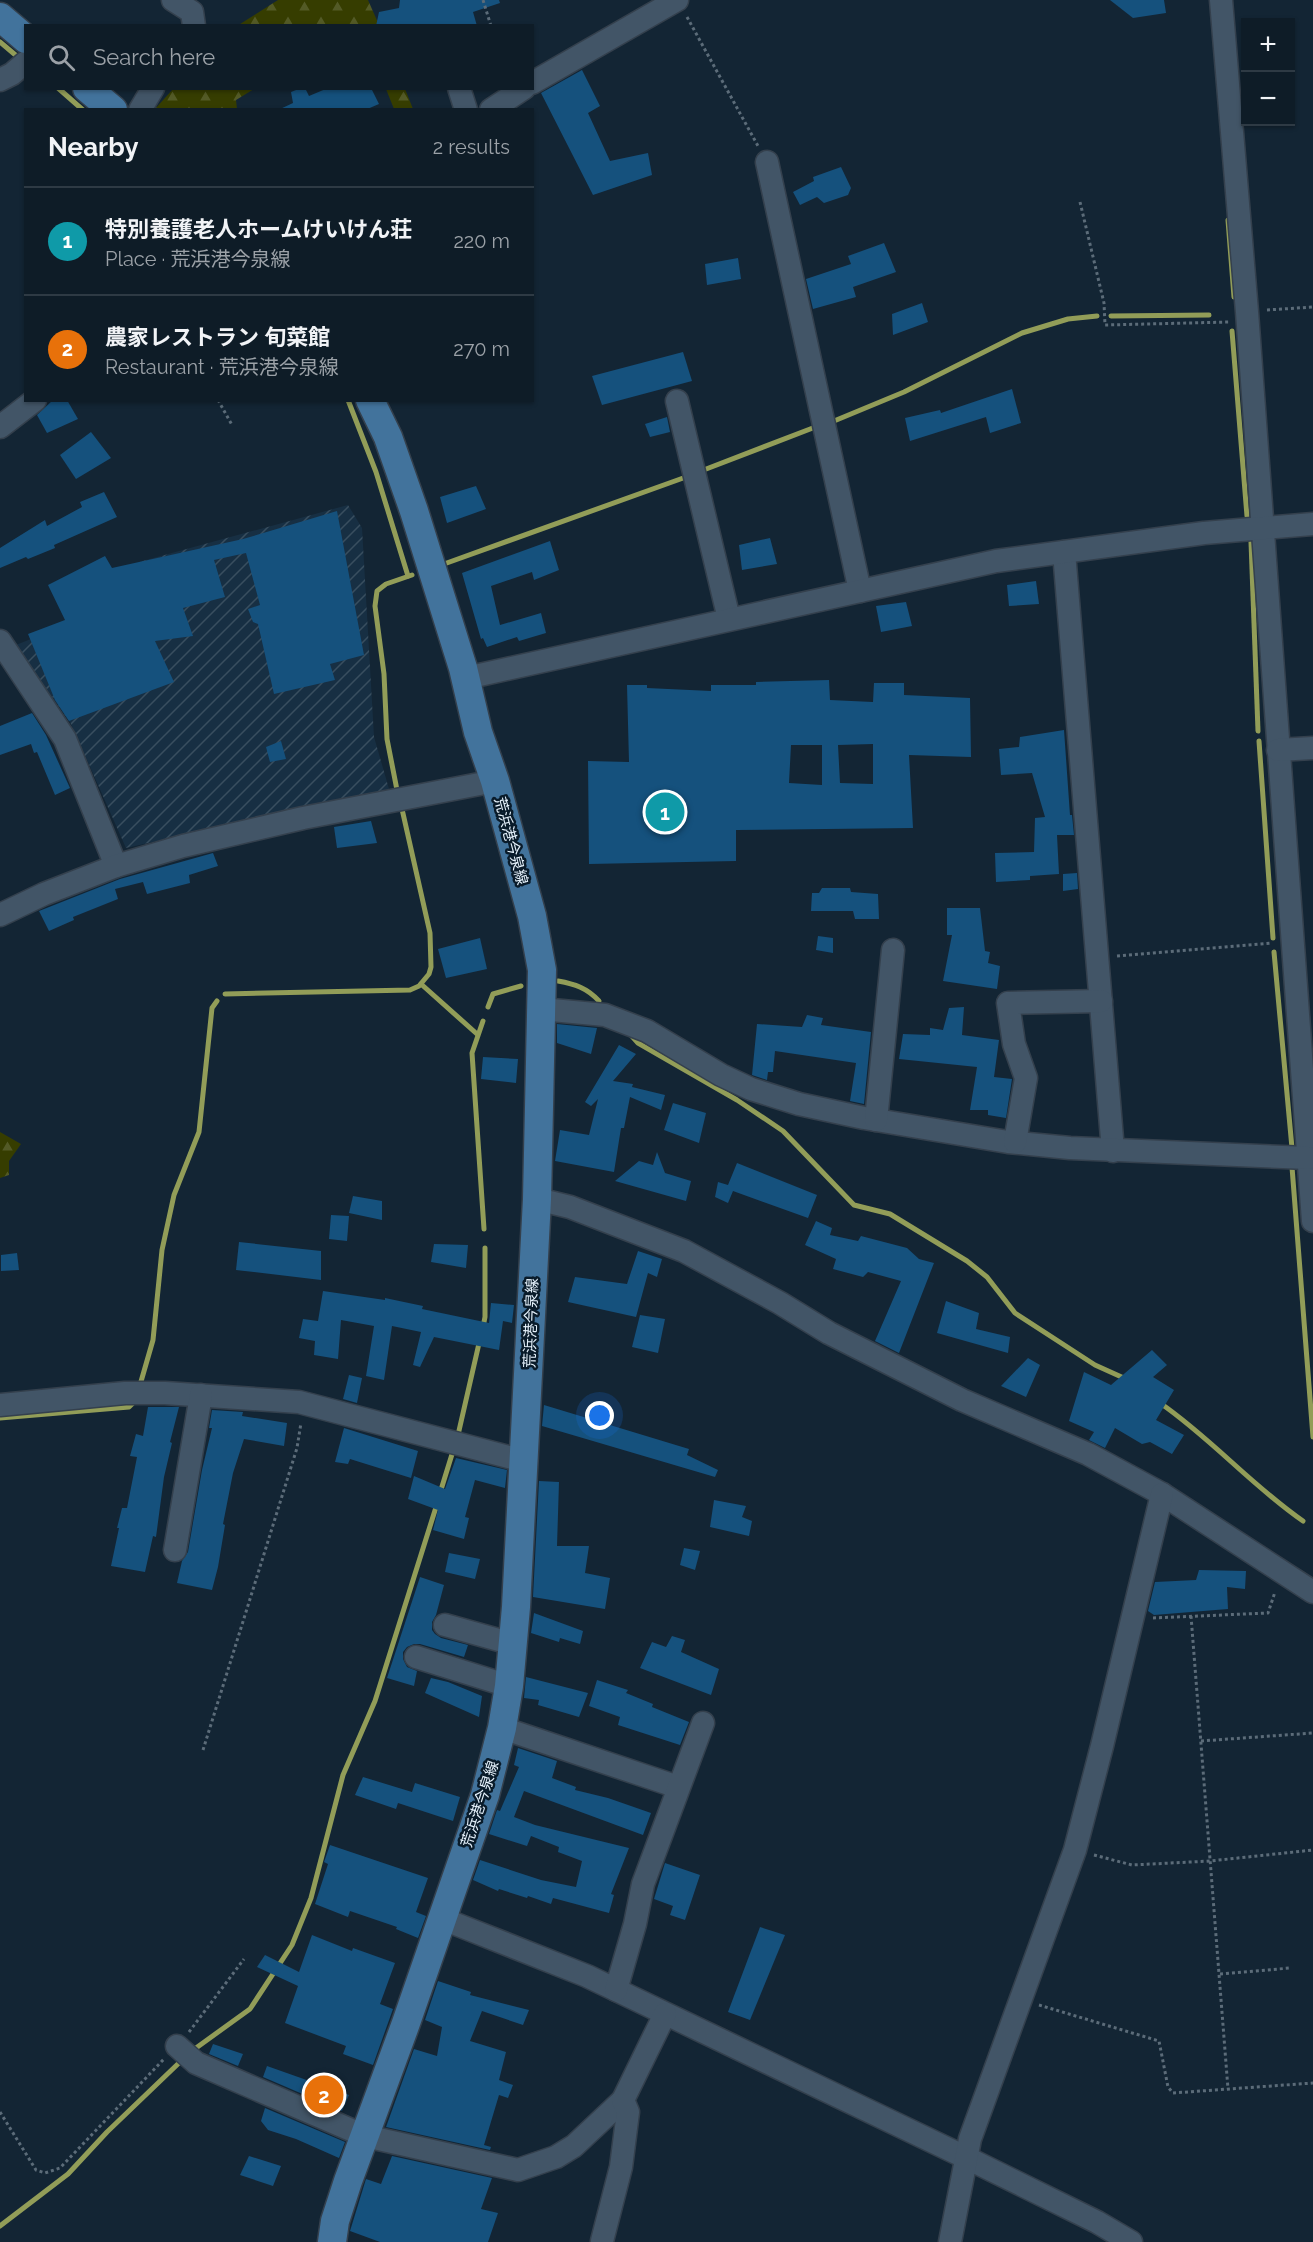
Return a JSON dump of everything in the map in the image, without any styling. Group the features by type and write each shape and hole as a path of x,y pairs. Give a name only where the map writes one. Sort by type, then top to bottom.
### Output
{"main road":[{"path":"0,17 24,37"},
{"path":"89,90 111,108"},
{"name":"荒浜港今泉線","path":"332,2242 335,2221 485,1795 502,1728 509,1686 524,1461 537,1199 542,970 535,932 495,781 478,732 466,678 414,511 388,436 371,402"}],"street":[{"path":"173,0 192,12 194,24"},
{"path":"1221,0 1263,528 1313,1221"},
{"path":"534,82 680,5"},
{"path":"0,80 24,64"},
{"path":"141,108 152,90"},
{"path":"460,90 465,108"},
{"path":"494,108 521,90"},
{"path":"767,162 860,591"},
{"path":"677,400 729,619"},
{"path":"0,427 32,402"},
{"path":"466,678 996,561 1204,533 1313,524"},
{"path":"1064,552 1113,1151"},
{"path":"0,641 65,739 116,866"},
{"path":"1278,750 1313,748"},
{"path":"0,915 44,894 116,866 183,846 259,827 495,781"},
{"path":"876,1120 893,950"},
{"path":"1015,1142 1026,1078 1014,1044 1008,1003 1101,1001"},
{"path":"541,1009 605,1015 647,1031 721,1075 752,1089 799,1104 876,1120 1015,1142 1113,1151 1309,1146"},
{"path":"537,1199 570,1207 684,1251 780,1303 829,1333 962,1400 1088,1454 1162,1494 1313,1592"},
{"path":"0,1405 125,1393 201,1395 305,1404 524,1461"},
{"path":"175,1550 201,1395"},
{"path":"950,2242 970,2139 1075,1850 1162,1494"},
{"path":"445,1625 513,1644"},
{"path":"416,1657 509,1686"},
{"path":"616,1990 635,1924 643,1884 703,1722"},
{"path":"502,1728 678,1787"},
{"path":"442,1919 577,1972 616,1990 967,2158 1097,2222 1131,2242"},
{"path":"177,2046 196,2063 365,2136 518,2170 556,2157 574,2146 623,2100 665,2014"},
{"path":"602,2241 621,2167 628,2112 623,2100"}],"path":[{"path":"483,0 490,24"},
{"path":"680,5 767,162"},
{"path":"1080,202 1104,303 1105,325 1247,317 1313,307"},
{"path":"219,402 232,425"},
{"path":"1097,957 1292,942"},
{"path":"203,1750 297,1448 305,1404"},
{"path":"1133,1618 1268,1613 1281,1573"},
{"path":"1191,1616 1228,2089"},
{"path":"1201,1740 1313,1733"},
{"path":"1075,1850 1132,1866 1210,1861 1313,1850"},
{"path":"0,2112 36,2170 45,2173 60,2168 192,2030 244,1959"},
{"path":"1219,1974 1290,1968"},
{"path":"1020,1999 1159,2041 1168,2087 1173,2093 1313,2083"}],"shaded area":[{"path":"348,505 362,528 374,737 389,789 126,848 71,724 16,645 145,593 139,562"}],"green space":[{"path":"278,0 368,0 379,24 240,24"},
{"path":"172,90 252,90 236,100 237,108 156,108"},
{"path":"386,90 405,90 413,108 394,108"},
{"path":"0,1132 21,1144 9,1161 9,1175 0,1178"}],"building":[{"path":"400,0 499,0 500,3 473,12 476,24 376,24 379,12 399,8"},
{"path":"1110,0 1164,0 1166,13 1133,18"},
{"path":"582,70 600,106 588,113 610,161 648,153 652,175 593,195 541,93"},
{"path":"306,90 309,96 323,90 372,90 379,104 370,108 282,108 293,103 291,92"},
{"path":"841,167 851,188 848,195 824,203 817,197 800,205 793,192 814,181 813,177"},
{"path":"884,243 896,272 853,287 856,297 813,309 806,279 851,264 848,256"},
{"path":"738,258 741,279 707,285 705,264"},
{"path":"922,303 928,322 893,335 892,314"},
{"path":"683,352 692,381 602,405 592,376"},
{"path":"1012,389 1021,423 990,433 986,417 910,441 905,418 940,410 941,413"},
{"path":"51,402 68,402 78,419 47,433 37,415"},
{"path":"667,417 670,432 650,437 645,424"},
{"path":"91,432 111,458 76,479 60,455"},
{"path":"476,486 486,509 447,523 440,497"},
{"path":"104,492 117,517 54,545 55,548 0,568 0,548 45,520 47,526 82,507 80,502"},
{"path":"337,511 364,655 330,664 335,680 274,694 258,624 253,622 248,609 260,605 246,553 214,560 225,597 183,608 193,636 155,641 174,682 69,721 55,700 28,634 65,620 48,585 105,556 112,568 243,539"},
{"path":"770,538 777,564 742,570 739,545"},
{"path":"550,541 559,570 534,580 532,572 491,586 500,625 541,613 546,633 519,641 517,637 487,647 483,638 481,639 462,573"},
{"path":"1036,581 1039,604 1009,606 1007,585"},
{"path":"906,602 912,626 881,632 876,606"},
{"path":"829,680 830,700 873,702 874,683 904,683 904,695 970,698 971,757 909,755 913,828 736,830 736,861 589,864 588,761 629,762 627,685 711,691 711,685 756,685 756,682","holes":["873,744 873,784 840,783 838,745","791,745 822,745 822,785 789,783"]},
{"path":"32,713 46,735 70,788 55,795 37,752 34,753 31,744 0,755 0,726"},
{"path":"1064,730 1070,815 1072,815 1074,835 1057,835 1059,874 1030,876 1030,880 996,882 995,853 1034,852 1035,818 1045,817 1032,773 1001,775 999,749 1019,747 1020,737"},
{"path":"281,741 286,759 270,762 266,747"},
{"path":"371,821 377,843 337,848 334,827"},
{"path":"213,853 218,866 189,875 190,883 147,894 143,882 115,889 118,899 73,917 74,920 49,931 39,911 120,879"},
{"path":"1077,873 1078,889 1063,891 1063,874"},
{"path":"822,888 850,888 851,892 878,894 879,919 855,919 853,911 811,911 812,893 819,893"},
{"path":"947,908 980,908 985,951 990,952 988,963 1000,966 997,989 943,981 952,935 947,935"},
{"path":"818,936 833,938 833,953 816,950"},
{"path":"480,938 487,969 446,978 438,949"},
{"path":"964,1007 962,1035 999,1040 994,1077 1012,1079 1006,1118 988,1115 988,1110 970,1110 977,1067 899,1059 903,1034 930,1035 930,1028 943,1030 949,1008"},
{"path":"807,1015 823,1018 821,1025 871,1032 864,1104 850,1101 856,1063 775,1051 773,1072 768,1072 767,1080 752,1075 757,1024 802,1027"},
{"path":"557,1024 597,1028 591,1054 557,1043"},
{"path":"619,1045 636,1054 613,1081 633,1084 632,1087 665,1095 661,1110 630,1097 624,1128 621,1128 614,1172 555,1161 560,1130 589,1135 598,1099 591,1106 585,1102"},
{"path":"483,1057 518,1059 516,1083 481,1079"},
{"path":"673,1103 706,1113 699,1143 664,1130"},
{"path":"657,1152 665,1173 691,1181 686,1201 615,1181 639,1161 653,1165"},
{"path":"737,1163 817,1195 808,1218 733,1191 728,1203 715,1197 718,1182 728,1185"},
{"path":"353,1196 382,1201 382,1220 349,1213"},
{"path":"331,1215 349,1216 347,1241 329,1239"},
{"path":"816,1221 832,1228 830,1235 858,1241 861,1236 907,1248 919,1259 934,1263 899,1353 875,1341 901,1281 868,1272 863,1277 833,1269 836,1259 805,1245"},
{"path":"239,1242 321,1251 321,1280 236,1270"},
{"path":"434,1244 468,1245 466,1268 431,1262"},
{"path":"638,1251 662,1259 657,1277 648,1273 636,1317 568,1302 575,1277 627,1284"},
{"path":"17,1253 19,1270 1,1271 1,1255"},
{"path":"323,1291 385,1300 385,1298 423,1306 422,1309 489,1323 491,1303 514,1305 512,1323 503,1321 499,1350 434,1337 420,1367 413,1365 421,1332 392,1326 384,1380 366,1376 374,1326 341,1320 338,1359 314,1355 315,1341 299,1338 303,1319 318,1321"},
{"path":"946,1301 979,1313 976,1329 1010,1337 1008,1353 937,1333"},
{"path":"640,1315 665,1319 658,1353 632,1347"},
{"path":"1152,1350 1167,1365 1153,1377 1174,1390 1156,1420 1184,1435 1172,1454 1150,1442 1142,1444 1115,1428 1105,1448 1089,1440 1094,1432 1069,1421 1084,1372 1111,1385"},
{"path":"1028,1358 1040,1365 1026,1397 1001,1386"},
{"path":"349,1375 362,1378 357,1403 343,1399"},
{"path":"544,1405 689,1449 687,1455 718,1470 715,1477 542,1426"},
{"path":"148,1407 179,1407 170,1442 172,1443 164,1477 156,1537 153,1536 145,1572 111,1566 119,1528 117,1528 122,1508 127,1508 137,1457 130,1456 136,1434 143,1436"},
{"path":"212,1410 243,1412 242,1416 287,1423 284,1446 244,1439 233,1473 223,1524 225,1525 218,1567 212,1590 177,1583 182,1561 188,1552 202,1470 212,1428 209,1428"},
{"path":"344,1428 418,1451 411,1478 350,1459 348,1464 335,1462"},
{"path":"456,1458 507,1470 505,1488 475,1480 465,1517 469,1518 464,1539 433,1530 438,1510 408,1499 414,1476 445,1489"},
{"path":"539,1481 559,1482 557,1546 589,1546 585,1573 610,1578 605,1609 533,1597"},
{"path":"714,1500 746,1506 742,1517 752,1521 749,1536 710,1527"},
{"path":"684,1548 700,1551 695,1570 680,1565"},
{"path":"449,1553 480,1559 475,1579 445,1572"},
{"path":"1199,1570 1246,1571 1245,1589 1227,1587 1228,1609 1154,1615 1148,1611 1155,1582 1196,1580"},
{"path":"420,1577 444,1585 432,1622 432,1630 441,1638 468,1645 464,1657 420,1644 407,1647 403,1652 403,1659 407,1667 417,1671 414,1686 387,1678"},
{"path":"534,1613 583,1631 580,1644 560,1638 559,1642 531,1633"},
{"path":"672,1636 685,1640 681,1652 719,1669 711,1695 640,1668 652,1642 666,1647"},
{"path":"526,1677 588,1693 579,1717 538,1705 539,1700 524,1698"},
{"path":"431,1678 448,1682 482,1696 479,1717 425,1693"},
{"path":"597,1680 628,1690 626,1693 653,1704 652,1707 689,1722 680,1745 618,1725 620,1717 589,1706"},
{"path":"518,1748 557,1761 552,1778 576,1787 575,1790 608,1798 651,1813 643,1835 524,1791 514,1817 535,1825 629,1848 611,1894 614,1895 609,1913 553,1898 551,1904 528,1896 527,1898 499,1889 498,1891 473,1880 480,1860 541,1880 576,1887 582,1861 558,1852 559,1847 531,1836 527,1846 489,1834 497,1810 500,1811 519,1767 514,1765"},
{"path":"363,1777 412,1792 415,1783 460,1797 453,1821 398,1803 396,1809 355,1795"},
{"path":"330,1845 428,1878 416,1912 426,1916 418,1938 396,1929 397,1927 350,1911 348,1917 315,1904 328,1864 324,1862"},
{"path":"665,1863 700,1875 685,1920 670,1915 673,1906 654,1899"},
{"path":"760,1927 785,1935 750,2020 728,2012"},
{"path":"312,1935 352,1951 353,1948 395,1963 380,2004 393,2009 373,2065 343,2054 346,2046 285,2023 298,1986 257,1967 265,1955 299,1972"},
{"path":"438,1981 471,1992 470,1995 529,2010 523,2025 482,2011 470,2041 506,2052 499,2080 513,2085 508,2098 499,2095 484,2145 491,2147 490,2150 386,2127 414,2049 437,2056 442,2027 425,2020"},
{"path":"213,2044 243,2054 238,2066 209,2054"},
{"path":"267,2066 349,2095 342,2111 263,2077"},
{"path":"265,2108 345,2142 339,2158 296,2139 268,2130 261,2121"},
{"path":"249,2156 281,2166 273,2186 240,2175"},
{"path":"392,2156 492,2178 481,2209 498,2213 488,2242 380,2242 350,2231 366,2179 381,2184"}],"waterway":[{"path":"0,42 19,58"},
{"path":"60,90 81,108"},
{"path":"1228,220 1234,297"},
{"path":"1111,316 1209,315"},
{"path":"834,421 904,392 1022,333 1068,319 1097,316"},
{"path":"1232,331 1247,516"},
{"path":"349,402 376,472 408,576"},
{"path":"701,471 818,426"},
{"path":"444,564 686,477"},
{"path":"1251,542 1258,731"},
{"path":"397,790 387,739 384,674 375,606 377,591 386,584 412,575"},
{"path":"1259,741 1273,938"},
{"path":"225,994 410,990 419,986 429,974 431,967 430,933 402,809"},
{"path":"1274,952 1292,1148"},
{"path":"558,981 580,987 599,1001"},
{"path":"421,984 477,1034"},
{"path":"488,1007 493,994 521,986"},
{"path":"140,1385 153,1340 162,1250 174,1195 199,1132 212,1008 217,1001"},
{"path":"483,1021 472,1053 484,1229"},
{"path":"630,1034 638,1043 737,1100 783,1131 854,1205 890,1214 967,1261 987,1277 1015,1313 1095,1365 1126,1379"},
{"path":"1292,1167 1313,1437"},
{"path":"483,1327 485,1248"},
{"path":"458,1435 480,1339"},
{"path":"0,1418 129,1407 135,1401"},
{"path":"1160,1403 1197,1431 1266,1493 1303,1521"},
{"path":"440,1493 453,1451"},
{"path":"196,2048 250,2009 292,1945 311,1898 343,1775 375,1701 437,1504"},
{"path":"0,2226 68,2174 107,2132 181,2061"}],"place":[{"name":"特別養護老人ホームけいけん荘","path":"665,812"},
{"name":"農家レストラン 旬菜館","path":"324,2095"}]}
